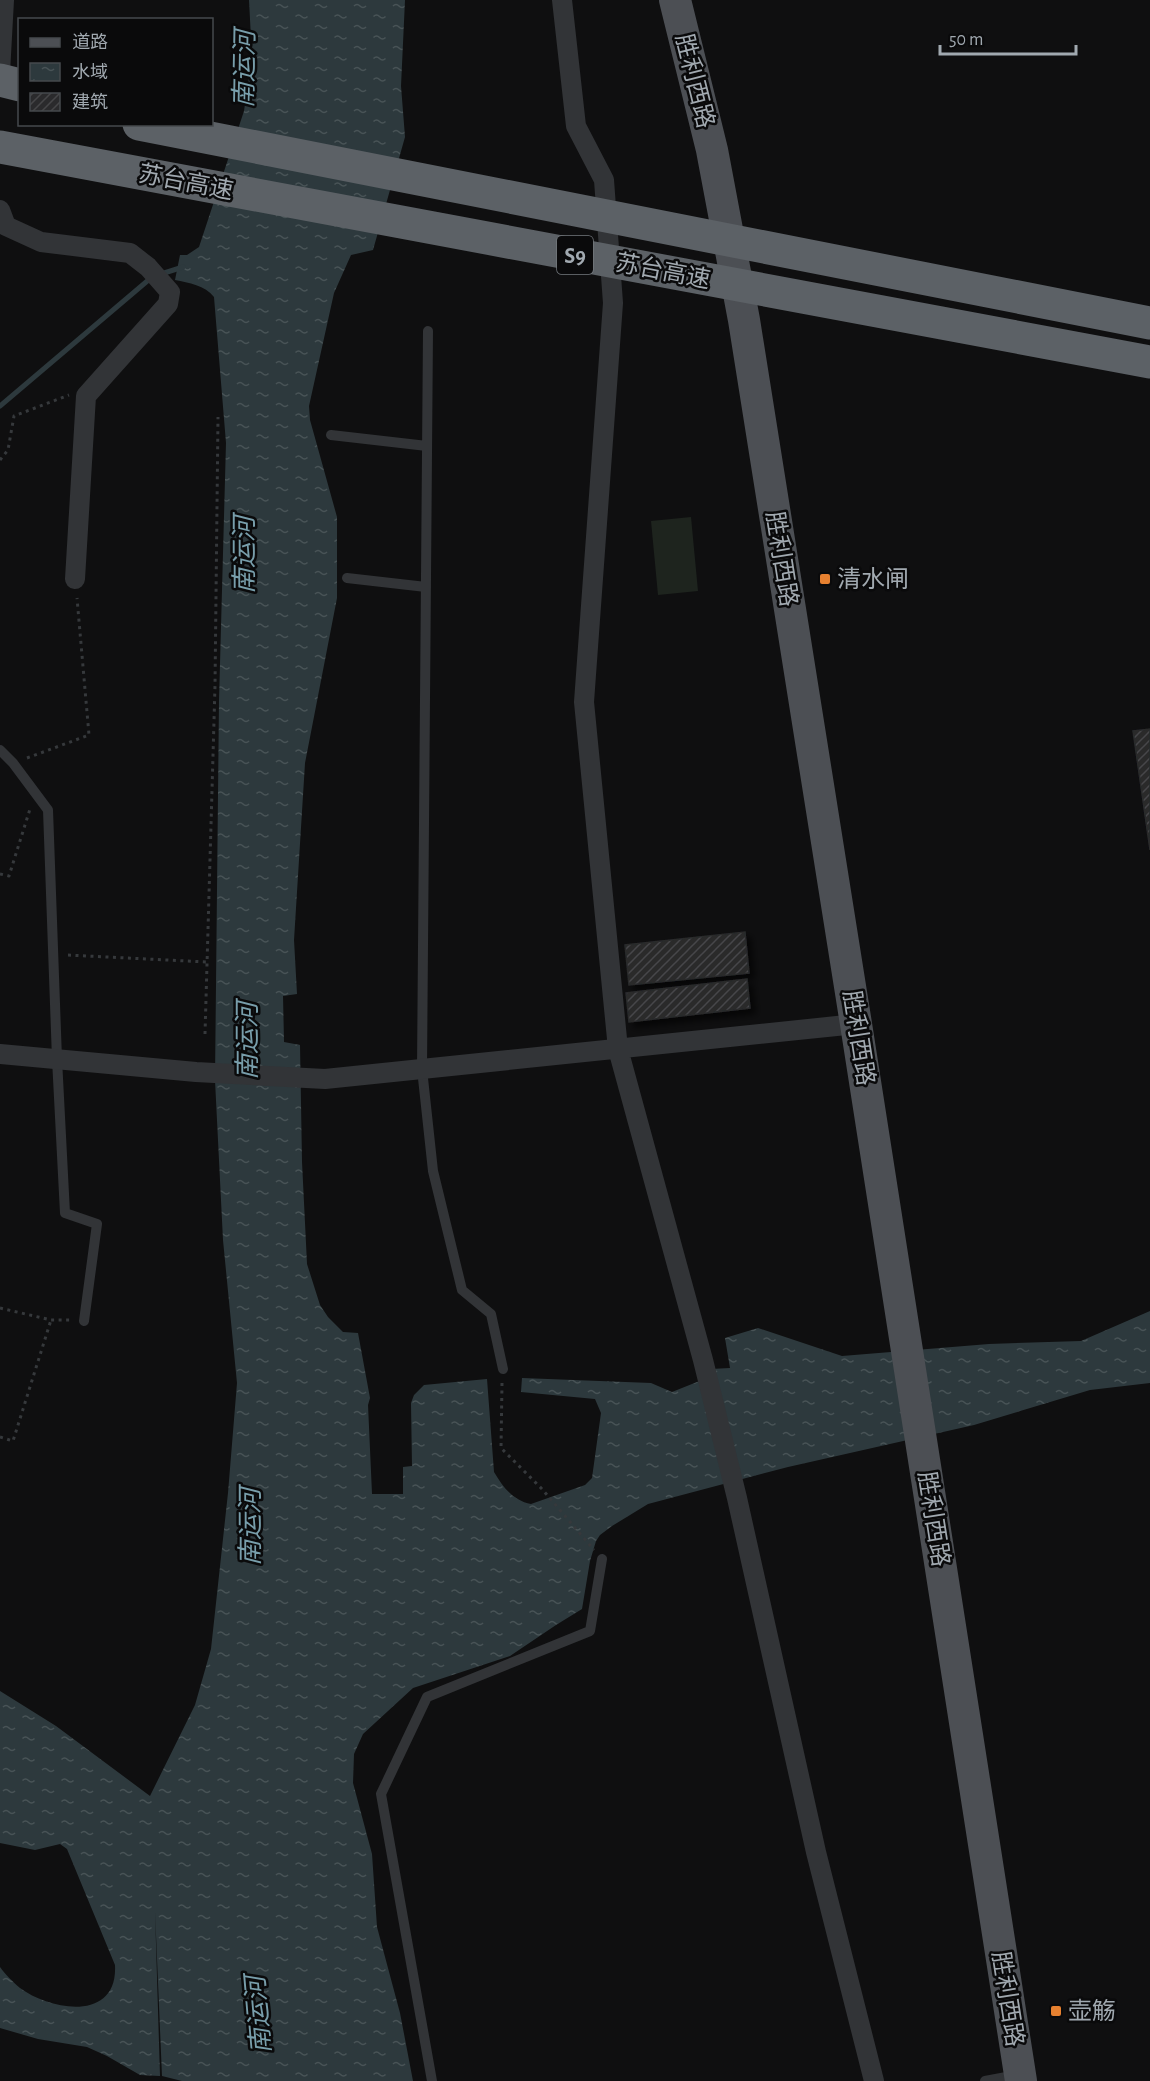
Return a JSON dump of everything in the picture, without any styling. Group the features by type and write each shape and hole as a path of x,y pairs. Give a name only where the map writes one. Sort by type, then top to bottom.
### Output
{"highway":[{"path":"0,80 18,84"},
{"path":"0,97 18,101"},
{"name":"苏台高速","path":"149,126 1150,322"},
{"path":"175,126 247,146"},
{"name":"苏台高速","path":"0,147 1150,362"}],"main road":[{"name":"胜利西路","path":"654,0 692,157 724,326 846,1026"},
{"name":"胜利西路","path":"675,0 712,150 744,320 846,1026 913,1449 1005,2079"}],"street":[{"path":"0,73 4,0"},
{"path":"562,0 576,126 604,180 613,303 584,702 618,1049 703,1360 737,1498 816,1852 874,2081"},
{"path":"0,210 6,226 41,242 130,253 148,267 170,292 168,304 86,396 75,579"},
{"path":"0,1054 196,1072 325,1079 846,1026"}],"lane":[{"path":"428,331 422,1069 433,1171 462,1290 491,1314 503,1369"},
{"path":"331,435 427,446"},
{"path":"347,578 426,587"},
{"path":"0,750 13,763 48,810 65,1214 97,1224 84,1321"},
{"path":"432,2081 381,1794 428,1697 590,1631 602,1559"}],"path":[{"path":"0,460 8,450 14,416 79,391 94,388"},
{"path":"205,1034 218,417"},
{"path":"13,763 89,735 75,579"},
{"path":"0,874 9,876 35,793"},
{"path":"53,954 207,962"},
{"path":"0,1308 51,1320 84,1321"},
{"path":"0,1437 14,1441 51,1320"},
{"path":"503,1369 501,1448 542,1488 602,1559"}],"shaded area":[{"path":"691,517 698,591 658,595 651,521"}],"water":[{"name":"南运河","path":"249,0 405,0 401,86 405,137 373,250 351,255 334,293 309,406 310,420 337,517 337,598 305,763 294,940 297,994 283,996 284,1042 300,1045 307,1264 320,1305 328,1317 343,1332 358,1333 370,1398 368,1405 372,1494 403,1494 403,1467 412,1466 411,1403 414,1395 424,1385 487,1379 494,1472 514,1497 531,1504 585,1485 592,1478 601,1413 595,1399 521,1392 522,1378 651,1383 672,1392 712,1376 711,1369 730,1368 725,1338 758,1328 842,1356 989,1344 1081,1341 1150,1311 1150,1383 1090,1390 974,1425 788,1467 648,1504 612,1526 596,1541 590,1561 582,1609 510,1656 413,1688 363,1734 354,1754 353,1783 372,1854 377,1927 400,2013 413,2081 182,2081 162,2076 155,1911 160,2076 140,2075 87,2047 38,2039 0,2028 0,1967 20,1988 33,1996 64,2006 80,2006 94,2003 106,1996 113,1983 115,1965 67,1849 60,1844 35,1850 0,1843 0,1691 56,1726 150,1796 195,1705 211,1649 237,1383 223,1240 215,1080 219,701 226,443 214,297 201,287 175,280 180,255 187,255 199,247 244,111 252,57"}],"building":[{"path":"1150,729 1150,850 1133,731"},
{"path":"745,932 749,973 629,985 625,945"},
{"path":"747,979 750,1008 629,1022 626,993"}],"waterway":[{"path":"161,274 183,267"},
{"path":"0,406 152,277"}],"place":[{"name":"清水闸","path":"825,579"},
{"name":"壶觞","path":"1056,2011"}]}
